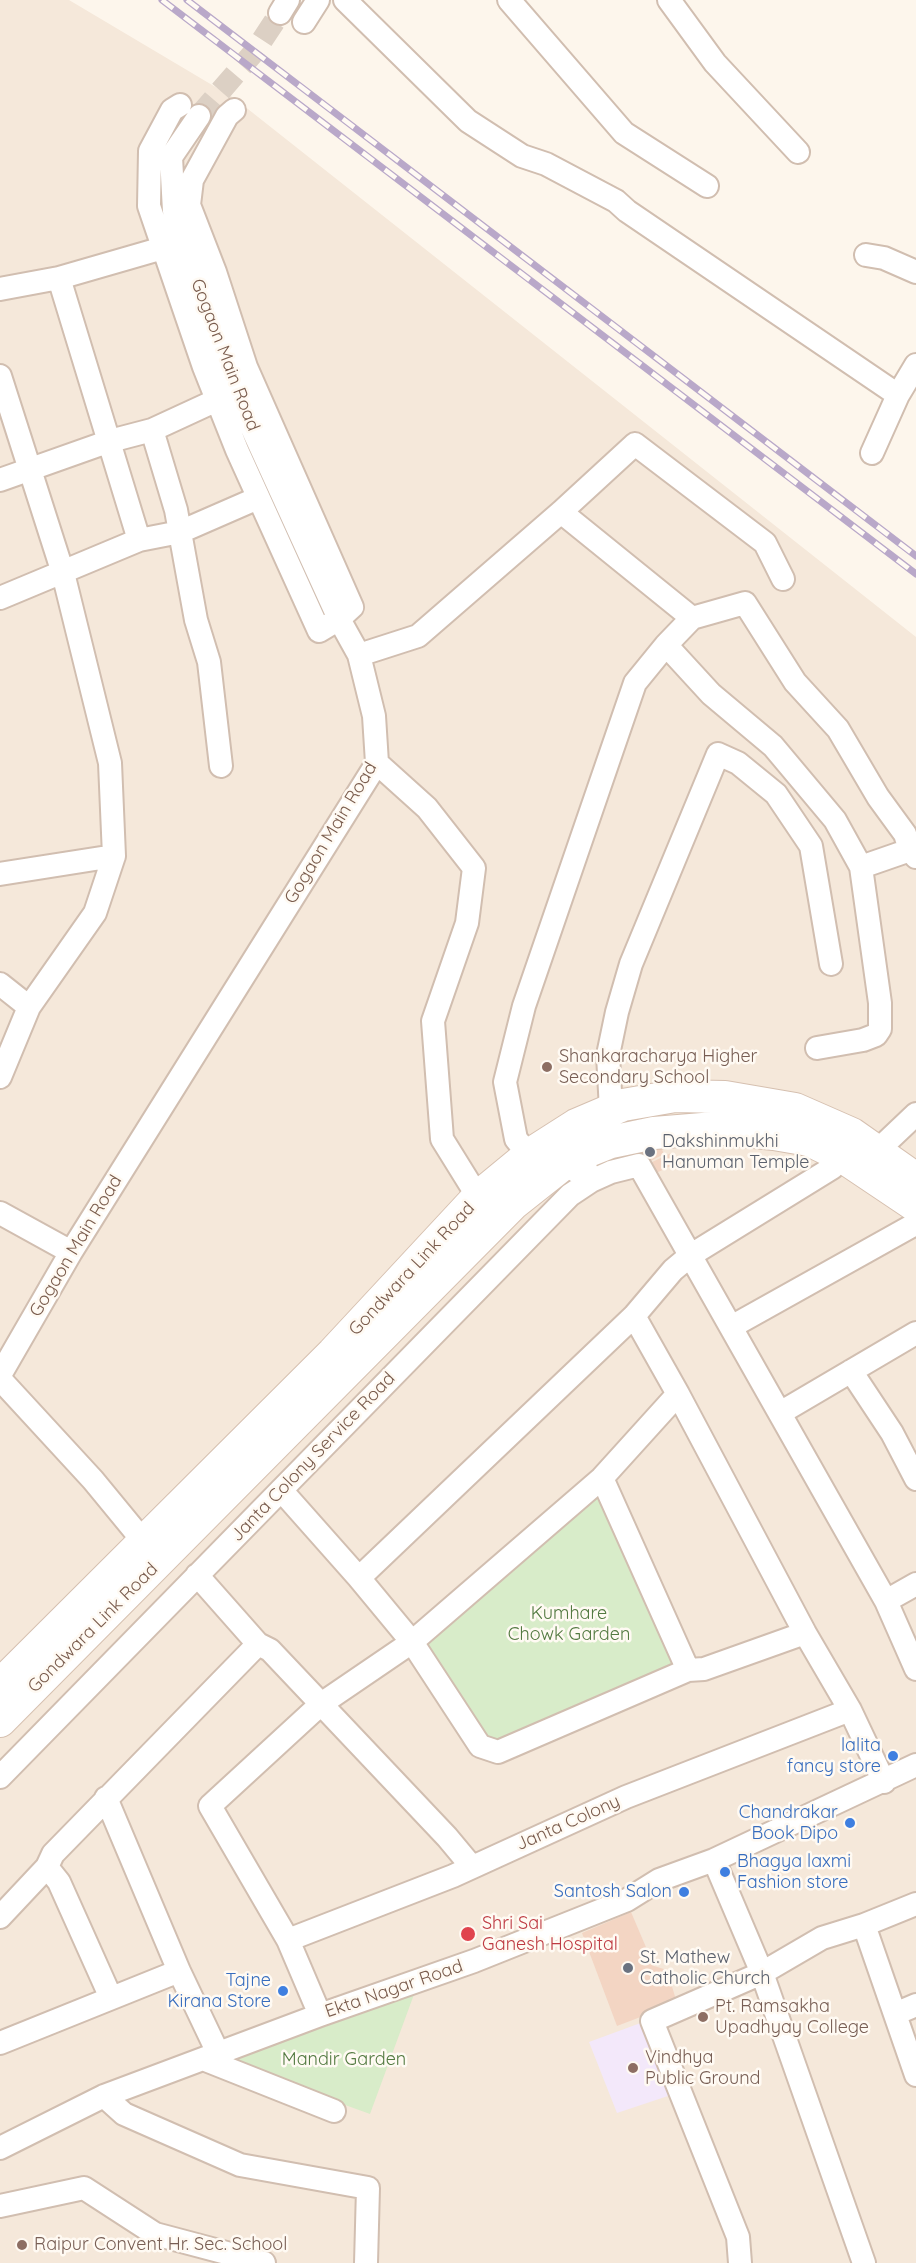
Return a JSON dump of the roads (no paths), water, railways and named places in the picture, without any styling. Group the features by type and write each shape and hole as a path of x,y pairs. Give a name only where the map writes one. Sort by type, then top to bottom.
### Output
{"street":[{"path":"304,22 318,0"},
{"path":"345,0 468,121 522,156 546,164 616,201 627,211 898,395"},
{"path":"509,0 624,133 707,186"},
{"path":"669,0 715,63 798,152"},
{"name":"Gogaon Main Road","path":"0,1377 71,1252 377,763 374,716 359,655 339,619 235,391 190,264 174,211 171,157 190,111 172,110 150,151 149,206 163,248"},
{"path":"0,289 59,278 163,248 217,400 258,498 319,631 339,619 352,607 246,367 215,272 189,205 192,180 227,116 234,110"},
{"path":"866,255 884,258 916,272"},
{"path":"59,278 139,540"},
{"path":"872,453 898,395 916,365"},
{"path":"0,376 63,573 110,763 114,856 95,913 29,1008 0,1077"},
{"path":"0,480 110,441 152,430 217,400"},
{"path":"152,430 173,500 196,620 209,662 221,766"},
{"path":"359,655 418,636 561,512 634,444 765,543 783,579"},
{"path":"0,598 139,540 180,531 258,498"},
{"path":"561,512 692,618"},
{"path":"528,1155 516,1139 505,1082 524,1006 635,683 692,618 745,603 795,682 838,729 878,797 905,834 913,853 861,867"},
{"path":"666,645 711,694 773,746 835,820 861,867 880,1003 880,1029 876,1035 863,1040 817,1048"},
{"path":"611,1110 608,1055 630,964 718,754 738,763 776,794 811,846 831,964"},
{"path":"377,763 427,808 474,868 467,923 434,1021 442,1139 478,1197"},
{"path":"0,874 114,856"},
{"path":"0,984 29,1008"},
{"name":"Gondwara Link Road","path":"0,1721 513,1204 575,1157 611,1110 623,1105 675,1096 725,1097 795,1109 852,1134 916,1179"},
{"path":"876,1151 916,1114"},
{"path":"575,1157 611,1142 654,1133 715,1128 809,1140 840,1155 913,1216 732,1327"},
{"name":"Gondwara Link Road","path":"0,1685 333,1353 478,1197 528,1155 575,1157"},
{"name":"Janta Colony Service Road","path":"0,1776 570,1195 575,1157 611,1172 639,1165 691,1255"},
{"path":"359,1578 634,1316 674,1270 691,1255 832,1168"},
{"path":"0,1213 71,1252"},
{"path":"691,1255 886,1601 916,1669"},
{"path":"634,1316 805,1633 850,1710 884,1782"},
{"path":"780,1413 916,1334"},
{"path":"851,1371 909,1448 916,1479"},
{"path":"0,1377 93,1480 144,1542"},
{"path":"320,2015 288,1940 210,1806 321,1704 412,1642 602,1478 678,1394"},
{"path":"602,1478 688,1670"},
{"path":"280,1490 359,1578 412,1642 480,1746 498,1752 688,1670 705,1669 805,1633"},
{"path":"197,1575 258,1644 270,1650 447,1837 472,1867"},
{"path":"886,1601 916,1584"},
{"path":"0,1917 47,1867 53,1854 258,1644"},
{"name":"Janta Colony","path":"288,1940 453,1876 626,1797 850,1710"},
{"name":"Ekta Nagar Road","path":"0,2148 104,2096 320,2015 474,1961 627,1900 658,1880 714,1860 916,1765"},
{"path":"106,1798 179,1971 211,2056 334,2111"},
{"path":"714,1860 762,1973 864,2263"},
{"path":"47,1867 58,1882 111,1998"},
{"path":"740,2263 738,2237 652,2021 762,1973 822,1938 864,1925 916,1904"},
{"path":"864,1925 916,2075"},
{"path":"0,2043 179,1971"},
{"path":"895,2014 916,2005"},
{"path":"104,2096 124,2114 240,2165 368,2188 366,2263"},
{"path":"0,2206 84,2188 155,2234 264,2263"}],"tunnel":[{"path":"199,116 255,51 280,13"}],"railway":[{"path":"162,0 916,574"},
{"path":"187,0 916,556"}],"place":[{"name":"Shankaracharya Higher Secondary School","path":"547,1067"},
{"name":"Dakshinmukhi Hanuman Temple","path":"650,1152"},
{"name":"lalita fancy store","path":"893,1756"},
{"name":"Chandrakar Book Dipo","path":"850,1823"},
{"name":"Bhagya laxmi Fashion store","path":"725,1872"},
{"name":"Santosh Salon","path":"684,1892"},
{"name":"Shri Sai Ganesh Hospital","path":"468,1934"},
{"name":"St. Mathew Catholic Church","path":"628,1968"},
{"name":"Tajne Kirana Store","path":"283,1991"},
{"name":"Pt. Ramsakha Upadhyay College","path":"703,2017"},
{"name":"Vindhya Public Ground","path":"633,2068"},
{"name":"Raipur Convent Hr. Sec. School","path":"22,2245"}],"park label":[{"name":"Kumhare Chowk Garden","path":"569,1624"},
{"name":"Mandir Garden","path":"344,2060"}]}
